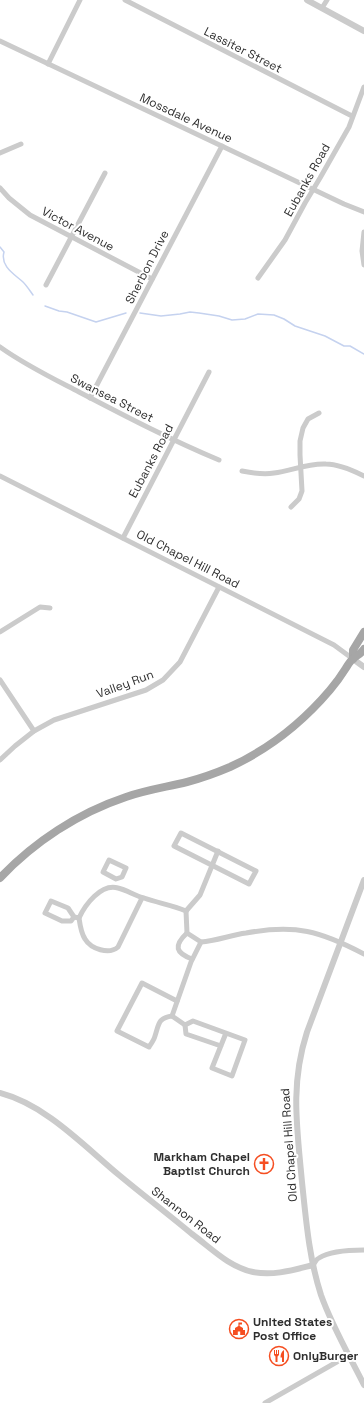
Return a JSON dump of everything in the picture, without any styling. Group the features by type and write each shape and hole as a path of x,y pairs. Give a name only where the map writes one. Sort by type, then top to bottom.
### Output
{"main road":[{"path":"353,659 353,650 364,632"},
{"path":"0,878 15,863 64,825 95,809 125,797 187,782 212,774 260,751 286,734 301,721 330,690 353,659 360,655 364,649"}],"street":[{"path":"48,64 80,0"},
{"name":"Lassiter Street","path":"125,0 352,116"},
{"path":"307,0 364,31"},
{"path":"322,8 327,0"},
{"name":"Mossdale Avenue","path":"0,42 344,204 364,212"},
{"name":"Eubanks Road","path":"258,278 285,240 348,127 364,87"},
{"path":"0,153 21,144"},
{"name":"Sherbon Drive","path":"90,398 222,146"},
{"path":"46,285 105,173"},
{"name":"Victor Avenue","path":"0,188 14,203 30,215 152,279"},
{"path":"364,232 362,251 364,266"},
{"name":"Swansea Street","path":"0,347 23,363 90,398 173,440 219,460"},
{"name":"Eubanks Road","path":"122,538 209,372"},
{"path":"291,507 299,499 302,491 300,441 303,428 308,420 319,413"},
{"path":"242,471 273,474 300,466 328,464 347,469 364,476"},
{"name":"Old Chapel Hill Road","path":"1,478 334,646 364,667"},
{"name":"Valley Run","path":"0,760 34,731 54,720 146,690 163,680 180,662 219,587"},
{"path":"0,632 40,607 50,608"},
{"path":"0,680 34,731"},
{"path":"181,833 218,852 256,870 250,884 174,846 181,833"},
{"path":"187,933 186,911 200,895 218,852"},
{"path":"109,860 126,868 122,877 116,879 103,872 109,860"},
{"path":"115,887 116,879"},
{"name":"Old Chapel Hill Road","path":"364,880 307,1032 302,1048 296,1083 298,1138 306,1227 313,1265 328,1312 364,1385"},
{"path":"142,898 118,947 111,951 100,949 90,944 83,934 76,917 68,908 51,900 45,913 62,921 71,921 76,917 83,910 95,896 106,888 115,887 142,898 174,906 186,911"},
{"path":"187,933 201,942 258,931 287,929 317,933 364,954"},
{"path":"187,933 181,938 178,945 178,950 180,953 192,959"},
{"path":"172,1016 192,959 201,942"},
{"path":"177,1001 142,983 117,1031 149,1047 155,1037 160,1021 163,1018 172,1016 186,1025"},
{"path":"186,1025 193,1021 226,1033 245,1040 232,1076 212,1068 226,1033"},
{"path":"186,1025 186,1034 220,1046"},
{"name":"Shannon Road","path":"0,1093 17,1099 41,1111 67,1131 138,1192 233,1264 252,1272 267,1274 286,1272 313,1265"},
{"path":"313,1265 317,1258 324,1255 345,1250 364,1250"},
{"path":"265,1403 349,1355"}],"waterway":[{"path":"0,247 4,252 3,257 6,266 33,295"},
{"path":"45,306 96,322 126,313"},
{"path":"140,313 161,316 190,312 219,316 232,320 245,319 258,314 274,315 295,326 325,336 344,346 350,346 364,354"}],"place":[{"name":"Markham Chapel Baptist Church","path":"264,1164"},
{"name":"United States Post Office","path":"239,1329"},
{"name":"OnlyBurger","path":"279,1356"}]}
